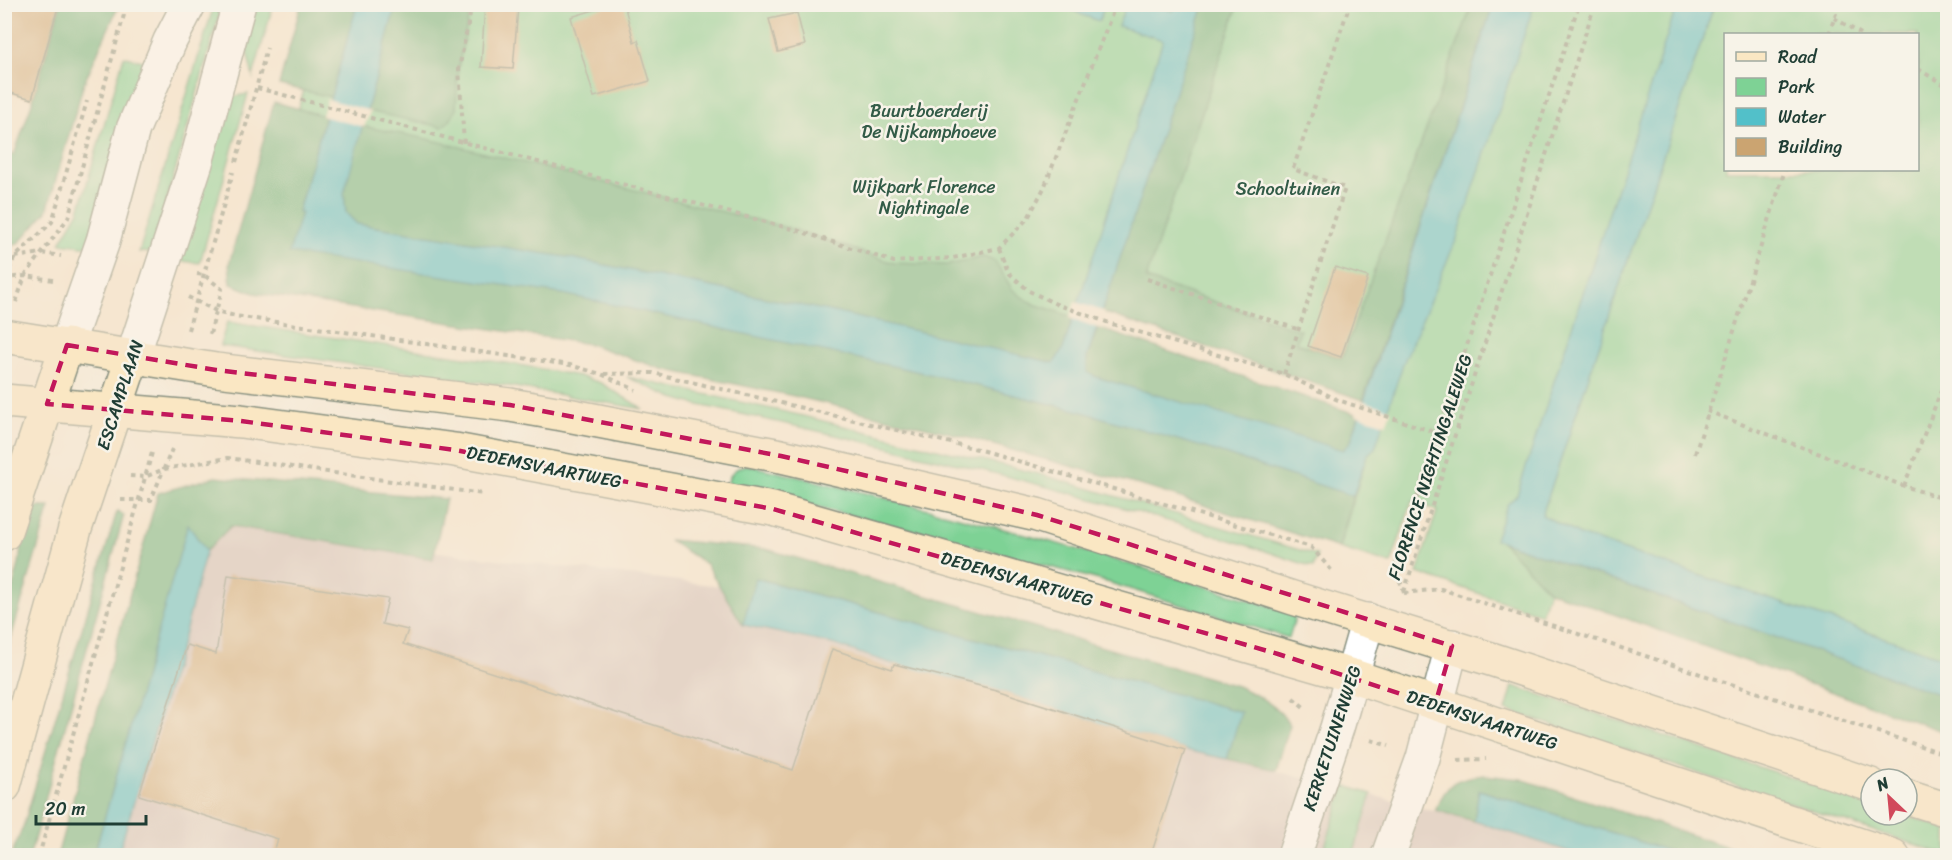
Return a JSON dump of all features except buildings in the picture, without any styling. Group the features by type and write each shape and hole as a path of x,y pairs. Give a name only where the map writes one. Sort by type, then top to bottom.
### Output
{"main road":[{"path":"5,336 216,370 510,405 781,456 1037,515 1452,646 1859,780"},
{"path":"4,534 67,345"},
{"name":"ESCAMPLAAN","path":"4,786 75,529 133,356"},
{"name":"DEDEMSVAARTWEG","path":"4,401 241,421 455,450 772,509 1353,676 1893,855"},
{"path":"1919,800 1947,810"}],"street":[{"path":"67,345 103,241 133,129 170,41 189,4"},
{"name":"ESCAMPLAAN","path":"133,356 196,163 239,4"},
{"name":"KERKETUINENWEG","path":"1294,855 1337,728 1368,620"},
{"path":"1389,855 1423,758 1452,646"}],"path":[{"path":"5,336 25,276 68,218 127,4"},
{"path":"464,143 459,69 472,4"},
{"path":"257,88 796,230 894,262 953,258 999,248 1028,218 1044,188 1116,4"},
{"path":"1284,374 1345,188 1293,169 1350,4"},
{"name":"FLORENCE NIGHTINGALEWEG","path":"1404,593 1395,565 1579,4"},
{"name":"FLORENCE NIGHTINGALEWEG","path":"1404,593 1595,4"},
{"path":"1829,33 1839,4"},
{"path":"1834,18 1859,33"},
{"path":"1919,70 1947,87"},
{"path":"4,278 15,257 52,222 87,101"},
{"path":"1695,454 1785,171"},
{"path":"999,248 1008,272 1029,291 1056,304 1121,327 1284,374 1338,400 1437,433"},
{"path":"4,278 25,276"},
{"path":"1147,279 1300,330"},
{"path":"197,300 216,311 235,316 570,365 601,374 653,373 1011,459 1311,547 1340,579"},
{"path":"1904,486 1947,372"},
{"path":"1707,411 1904,486 1947,500"},
{"name":"DEDEMSVAARTWEG","path":"228,458 493,495"},
{"path":"39,855 145,477"},
{"path":"1404,593 1441,589 1947,756"},
{"name":"DEDEMSVAARTWEG","path":"1286,692 1313,714 1337,728 1423,758 1465,761 1494,758"}],"highlighted area":[{"path":"67,345 216,370 510,405 781,456 1037,515 1452,646 1435,705 1278,654 773,509 455,450 241,421 47,404"}],"shaded area":[{"path":"200,523 760,591 1227,759 1474,821 1580,855 99,856"}],"green space":[{"path":"60,5 119,5 84,83 47,211 20,242 5,249 5,152 14,155 33,100"},
{"path":"214,5 222,5 152,253 139,252"},
{"path":"245,5 273,5 253,77 240,23"},
{"path":"301,5 357,5 331,97 279,85"},
{"name":"Wijkpark Florence Nightingale","path":"331,5 1195,5 1046,433 247,270"},
{"path":"396,5 471,5 458,69 456,109 450,120 442,127 367,111"},
{"name":"Schooltuinen","path":"1204,5 1493,5 1366,392 1105,304"},
{"path":"1204,5 1238,5 1146,279 1300,330 1296,343 1342,358 1472,5 1493,5 1363,400 1102,312"},
{"path":"1502,5 1700,5 1517,543 1496,539 1502,542 1549,591 1541,614 1417,573 1437,511 1425,506 1403,570 1398,568 1419,504 1412,501 1391,564 1339,548"},
{"path":"1714,5 1947,5 1947,659 1580,535 1542,515"},
{"path":"124,56 146,62 89,247 60,243 79,211"},
{"path":"248,94 200,263 173,260 219,99"},
{"path":"274,102 325,116 298,211 301,213 290,253 563,294 938,376 1079,411 1209,449 1353,496 1339,548 1146,487 950,433 798,397 662,369 589,344 254,293 231,284 229,264"},
{"path":"361,126 432,140 796,230 894,263 948,265 983,257 995,261 1012,289 1022,297 1034,304 1073,317 1063,349 1054,363 834,312 566,257 357,224 346,213 344,193"},
{"path":"227,322 579,376 601,383 643,409 509,386 220,346"},
{"path":"1098,328 1359,415 1351,441 1343,450 1337,449 1096,377 1087,372 1087,357"},
{"path":"627,377 799,415 1039,474 1317,555 1313,567 1160,519 1006,476 850,438 694,404 673,398"},
{"path":"747,465 1023,534 1296,614 1289,638 1107,582 920,532 727,486 733,472"},
{"path":"215,477 446,499 433,559 231,526 206,551 188,525 94,855 57,856 158,493"},
{"path":"25,507 50,507 5,658 5,616 19,564"},
{"path":"117,511 124,515 31,851 29,855 11,855 23,827"},
{"path":"669,540 766,549 1237,686 1273,706 1290,725 1276,770 1227,759 1241,712 756,578 743,625 706,564"},
{"path":"1502,542 1947,697 1947,733 1549,591"},
{"path":"1513,686 1859,800 1859,826 1506,710"},
{"path":"1484,775 1521,779 1752,855 1681,855 1480,790 1474,821 1435,810 1448,787 1453,783"},
{"path":"1345,786 1372,794 1353,855 1322,855"},
{"path":"1919,820 1947,829 1947,855 1862,827 1919,827"}],"water":[{"path":"1105,4 1099,21 1063,5"},
{"path":"357,5 396,5 344,193 346,213 357,224 566,257 834,312 1054,363 1063,349 1163,40 1118,26 1126,5 1155,5 1173,11 1175,5 1204,5 1087,357 1087,372 1096,377 1343,450 1351,441 1493,5 1534,5 1457,238 1403,364 1375,448 1367,455 1353,496 1209,449 1079,411 938,376 563,294 289,253 301,213 298,212"},
{"path":"1677,5 1714,5 1542,515 1580,535 1947,659 1947,697 1495,539 1507,505 1517,495"},
{"path":"188,524 206,551 186,629 118,855 94,855"},
{"path":"755,578 1241,712 1227,759 1185,750 996,690 893,664 832,644 743,625"},
{"path":"1479,790 1681,855 1580,855 1474,821"}],"pier":[{"path":"327,99 370,111 364,127 322,116"},
{"path":"1075,302 1105,312 1101,329 1070,318"},
{"path":"1360,400 1391,410 1386,424 1356,415"}],"park label":[{"name":"Buurtboerderij De Nijkamphoeve","path":"929,121"}]}
